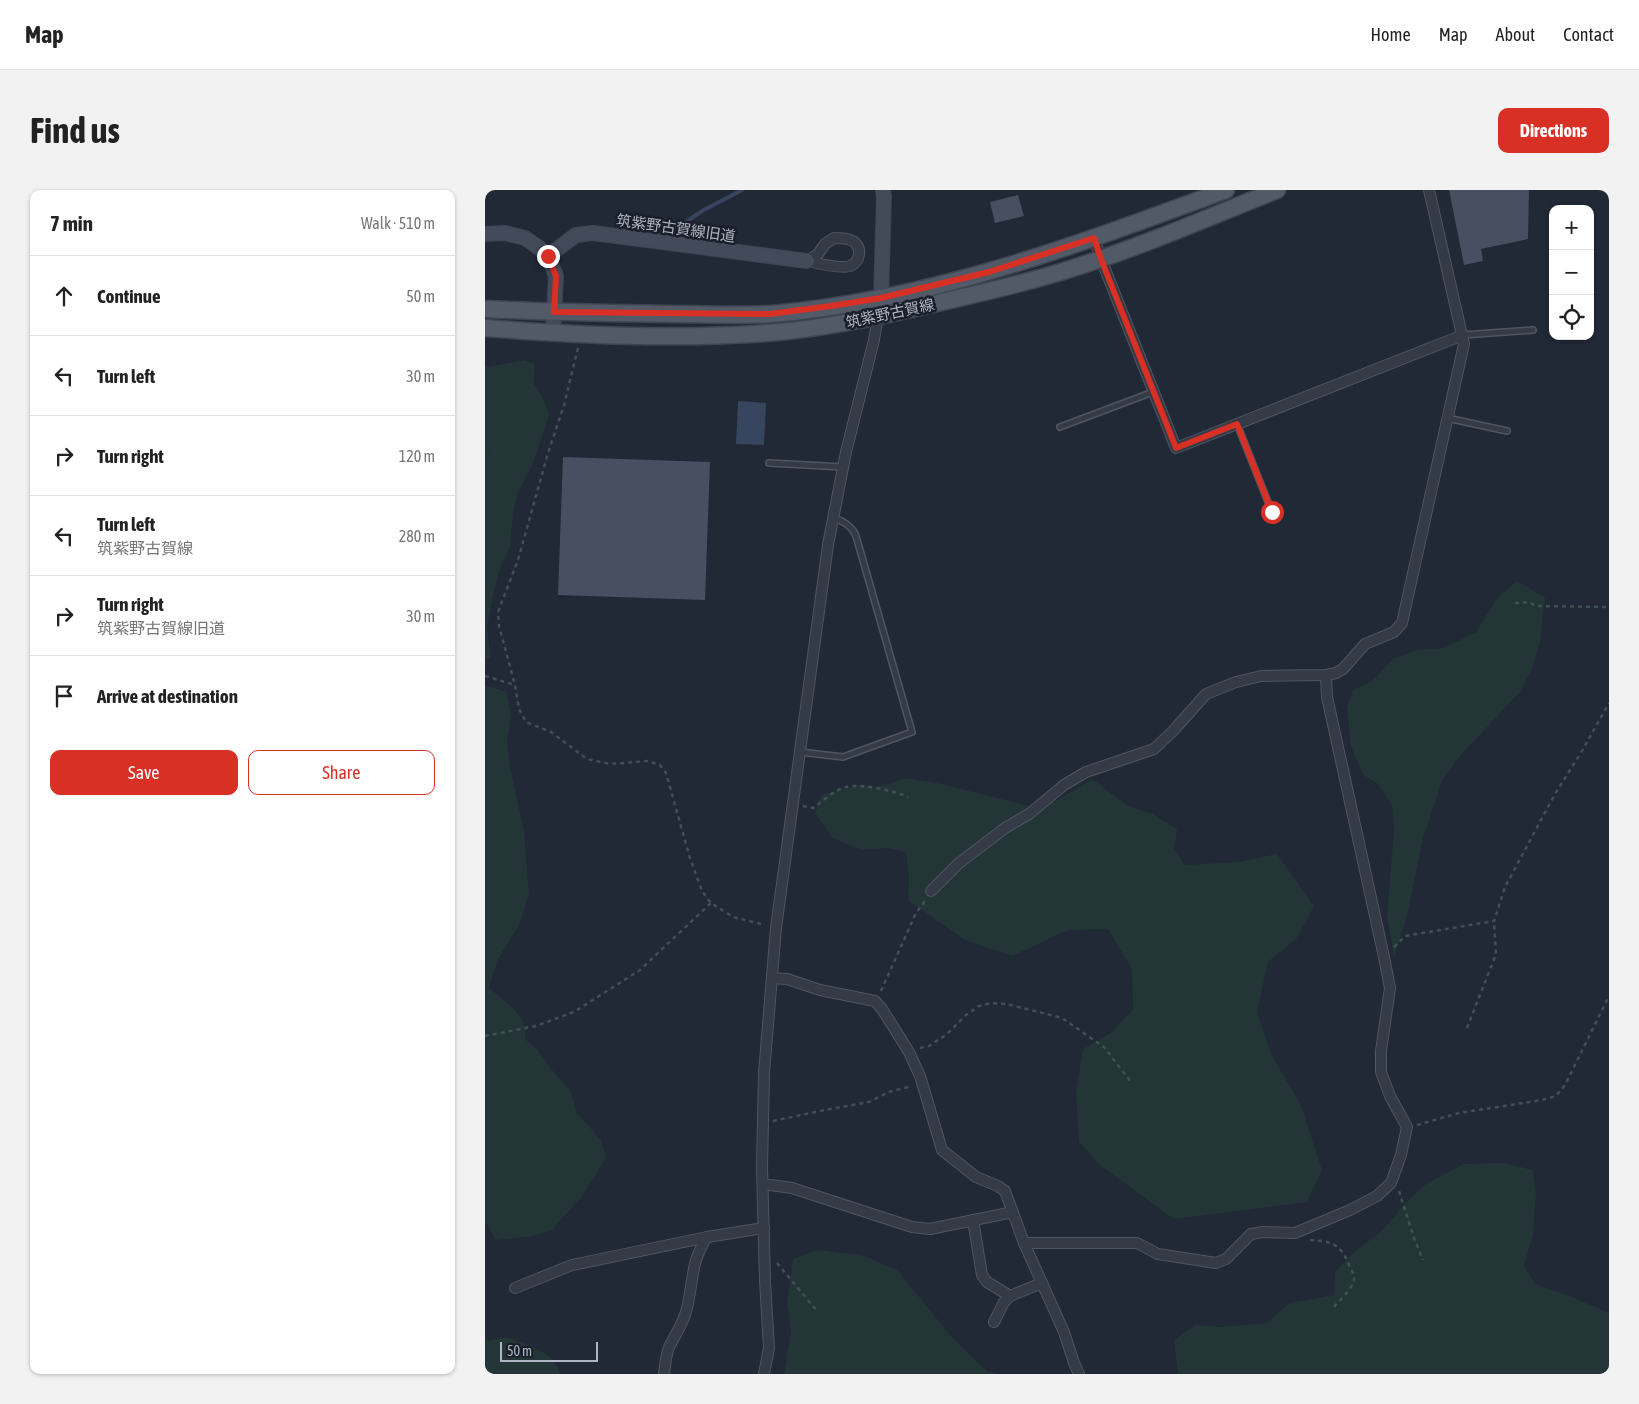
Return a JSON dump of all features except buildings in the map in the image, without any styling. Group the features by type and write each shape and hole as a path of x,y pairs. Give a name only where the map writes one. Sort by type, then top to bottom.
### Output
{"main road":[{"name":"筑紫野古賀線","path":"485,308 554,312 770,314 881,298 989,272 1094,238 1226,190"},
{"name":"筑紫野古賀線","path":"485,328 553,334 695,336 768,333 833,325 1003,287 1064,271 1101,259 1277,190"}],"street":[{"path":"763,1374 769,1348 764,1259 762,1167 764,1073 776,928 828,545 843,467 874,340 881,298 883,190"},
{"path":"931,891 958,864 1005,828 1029,814 1064,785 1086,772 1154,749 1206,694 1236,682 1261,676 1326,675 1336,673 1343,669 1365,644 1394,632 1401,622 1464,344 1429,190"},
{"path":"485,234 505,233 525,238 539,247 548,256 556,276 553,334"},
{"name":"筑紫野古賀線旧道","path":"548,256 576,235 593,233 848,267 855,263 859,255 858,247 854,242 845,238 834,238 825,244 818,254 807,261"},
{"path":"1094,238 1176,448 1463,335"},
{"path":"1024,1243 1137,1243 1158,1254 1216,1263 1226,1259 1251,1234 1263,1232 1295,1233 1350,1210 1377,1196 1391,1183 1401,1155 1407,1127 1390,1096 1381,1072 1381,1051 1390,988 1327,697 1326,675"},
{"path":"771,978 787,979 820,990 875,1001 909,1052 923,1083 942,1150 976,1177 1005,1191 1024,1243 1064,1332 1079,1374"},
{"path":"763,1184 792,1188 912,1226 930,1229 1013,1212"},
{"path":"973,1220 982,1275 987,1282 1011,1296"},
{"path":"515,1288 572,1265 707,1237 764,1228"},
{"path":"663,1374 669,1349 679,1331 687,1309 693,1266 707,1237"},
{"path":"993,1322 1003,1302 1011,1296 1042,1283"}],"lane":[{"path":"1463,335 1533,330"},
{"path":"1060,427 1153,392"},
{"path":"1447,418 1507,431"},
{"path":"1237,424 1272,512"},
{"path":"769,463 843,467"},
{"path":"800,752 843,757 912,732 856,536 853,529 841,520 833,518"}],"path":[{"path":"581,335 564,405 548,453 518,560 498,612 499,626 515,685 519,709 526,722 551,732 587,759 610,764 648,761 660,765 666,773 690,858 702,891 711,903 733,917 776,928"},
{"path":"1515,603 1529,602 1536,606 1609,607"},
{"path":"485,676 515,685"},
{"path":"1467,1028 1496,954 1495,913 1505,887 1555,794 1582,752 1609,703"},
{"path":"794,805 813,808 847,786 883,789 898,792 908,797"},
{"path":"875,1001 917,913 931,891"},
{"path":"485,1036 536,1026 574,1012 640,970 711,903"},
{"path":"1384,957 1405,936 1494,921"},
{"path":"1407,1127 1459,1113 1542,1100 1556,1096 1565,1085 1609,996"},
{"path":"909,1052 929,1046 946,1035 967,1014 979,1006 991,1003 1007,1004 1062,1018 1104,1047 1131,1082"},
{"path":"763,1122 869,1102 889,1092 923,1083"},
{"path":"1392,1179 1397,1184 1423,1260"},
{"path":"1295,1233 1299,1238 1328,1241 1345,1254 1354,1280 1352,1286 1333,1308"},
{"path":"764,1259 773,1259 817,1311"}],"shaded area":[{"path":"525,360 535,365 534,384 543,398 549,415 532,466 518,492 513,513 510,547 500,569 487,627 491,658 485,660 485,459 494,443 485,458 485,367"},
{"path":"1517,581 1545,598 1540,642 1532,669 1519,693 1459,757 1442,781 1423,838 1407,916 1394,957 1387,916 1394,830 1392,805 1377,783 1363,775 1351,746 1347,708 1353,690 1372,681 1394,658 1418,650 1444,648 1476,632 1498,597"},
{"path":"485,685 507,692 511,717 507,740 510,767 524,831 529,893 519,926 498,959 489,988 520,1016 525,1030 525,1039 538,1051 570,1090 577,1113 601,1140 606,1157 584,1194 552,1230 533,1236 496,1240 485,1223"},
{"path":"906,778 937,783 1037,808 1056,801 1092,779 1128,806 1153,814 1177,829 1174,849 1185,865 1239,862 1277,854 1314,906 1296,939 1268,962 1257,1012 1272,1056 1301,1105 1322,1170 1307,1202 1174,1219 1101,1166 1079,1142 1076,1090 1083,1049 1111,1033 1133,1009 1132,969 1108,929 1068,930 1012,956 965,940 908,900 909,877 906,852 887,848 860,850 832,837 815,813 821,795 859,785 877,787"},
{"path":"1503,1163 1533,1170 1536,1192 1533,1234 1524,1266 1535,1284 1609,1313 1609,1374 1178,1374 1174,1340 1195,1325 1220,1327 1267,1323 1289,1303 1334,1295 1335,1272 1358,1249 1382,1231 1403,1206 1427,1183 1464,1164"},
{"path":"818,1250 865,1256 898,1271 954,1340 988,1372 999,1374 784,1374 791,1331 787,1303 793,1259"},
{"path":"506,1337 546,1354 557,1366 560,1374 485,1374 485,1338 487,1341"}],"water":[{"path":"738,401 766,403 764,445 736,444"}],"waterway":[{"path":"676,235 686,222 702,211 742,190"}],"route":[{"path":"548,256 556,276 554,312 607,314 770,314 881,298 989,272 1094,238 1176,448 1237,424 1272,512"}]}
